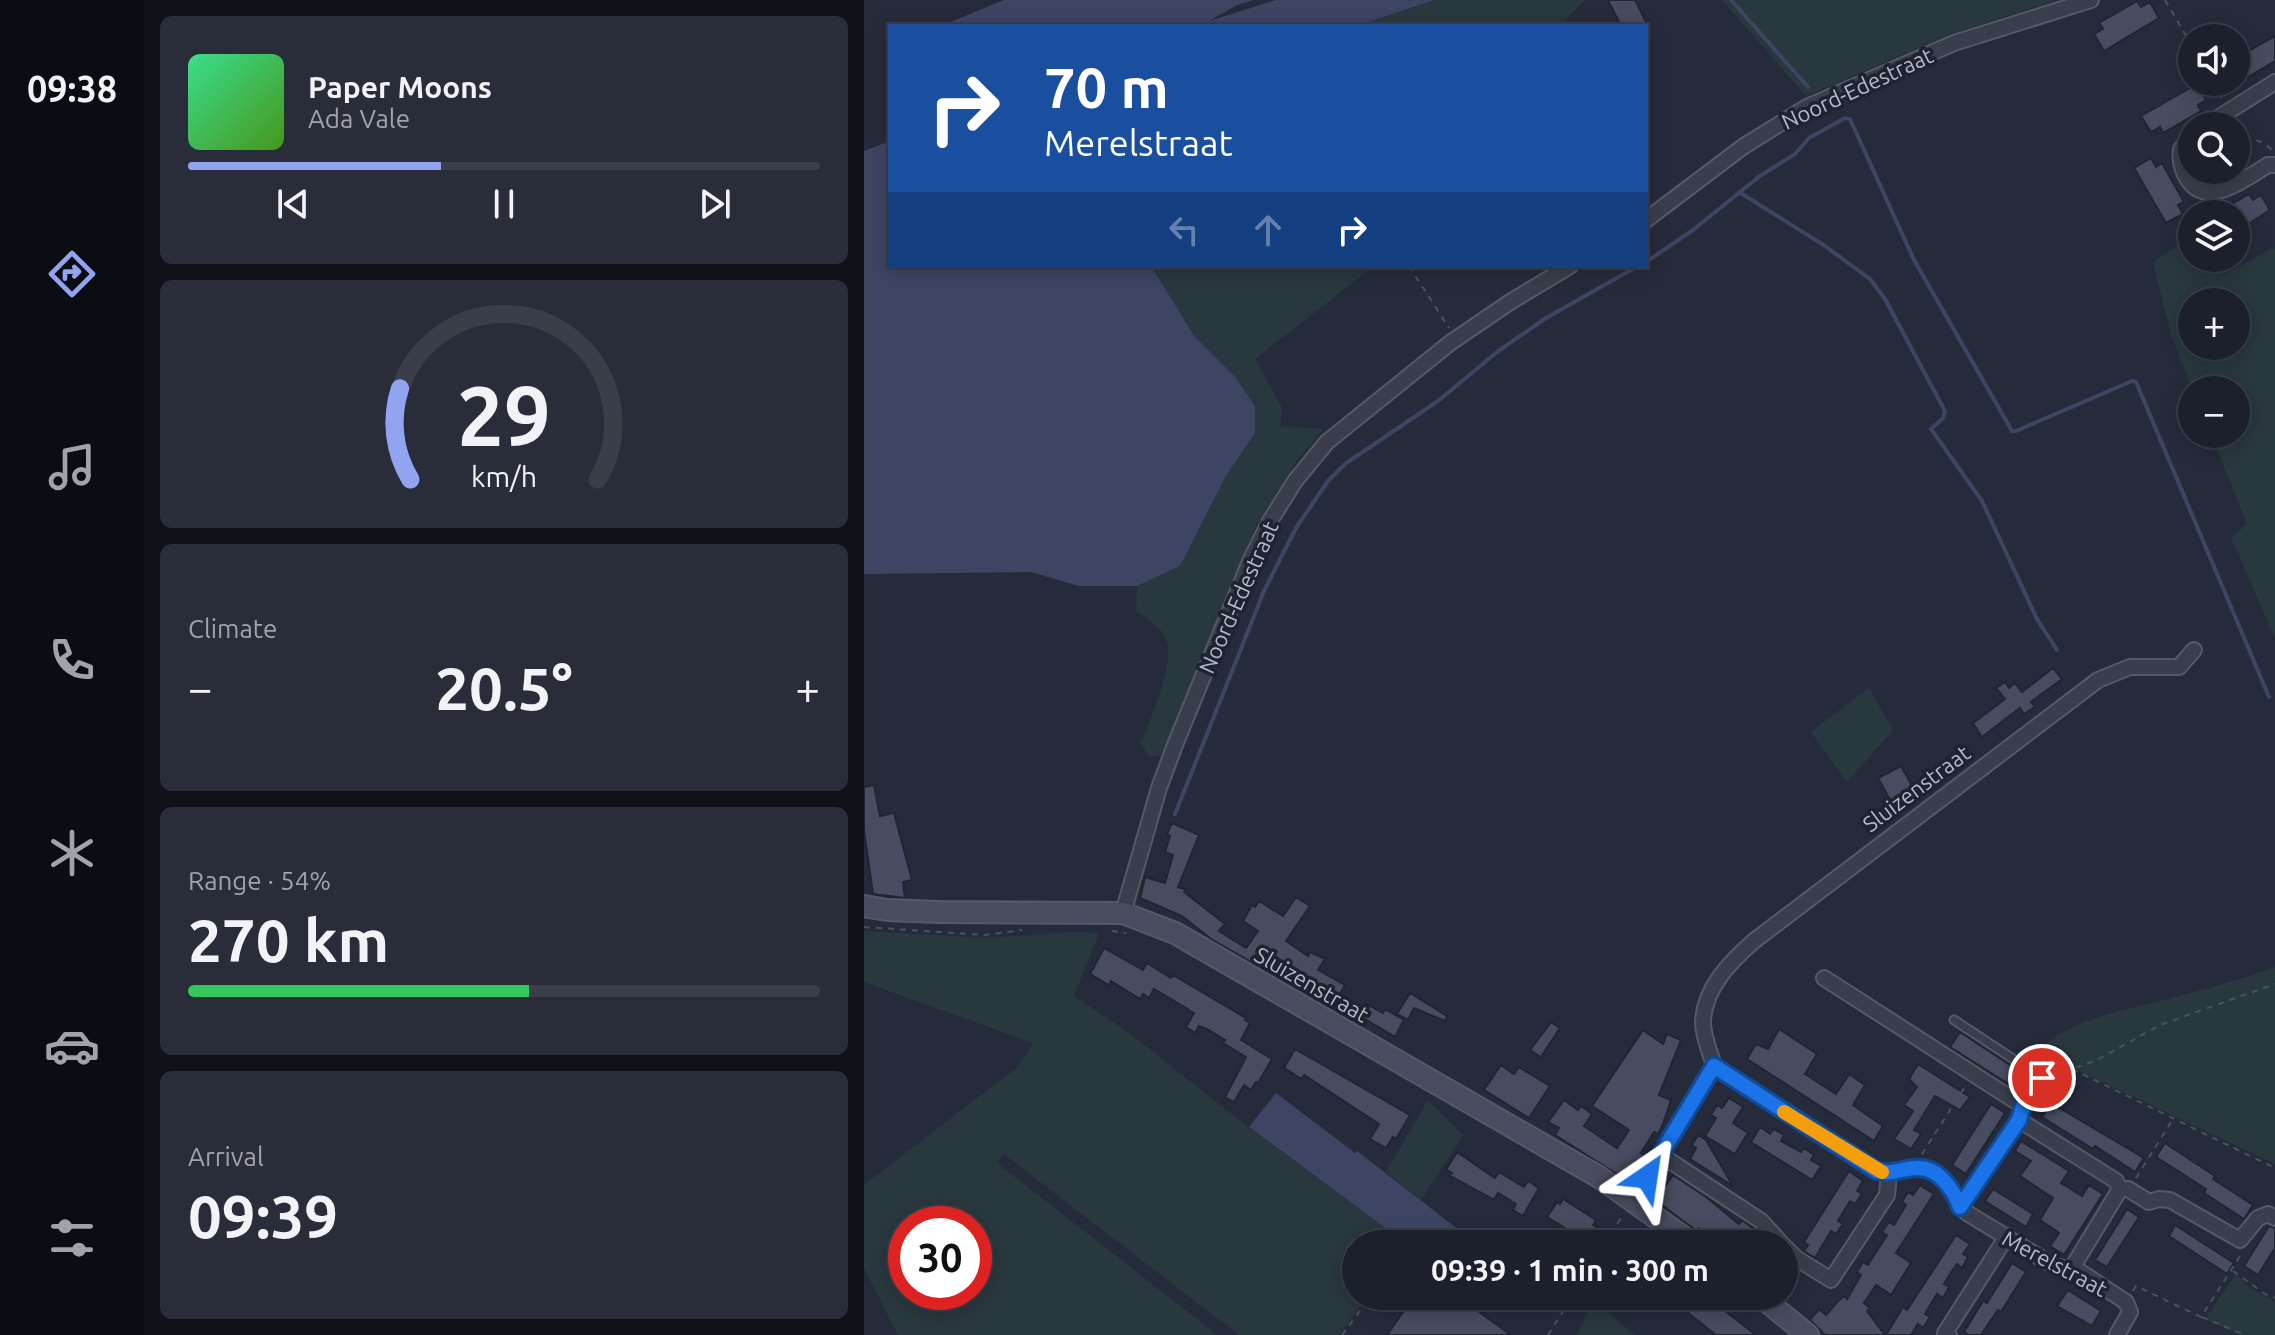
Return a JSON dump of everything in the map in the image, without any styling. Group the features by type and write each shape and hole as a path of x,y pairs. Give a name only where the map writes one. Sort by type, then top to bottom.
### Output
{"street":[{"name":"Noord-Edestraat","path":"1648,219 1744,146 1832,95 1954,43 2091,0"},
{"path":"2225,112 2275,82"},
{"path":"2250,175 2268,165 2275,165"},
{"path":"2191,184 2207,193 2233,184"},
{"name":"Noord-Edestraat","path":"1120,922 1159,788 1239,588 1270,521 1295,481 1327,442 1457,339 1498,309 1567,268"},
{"name":"Sluizenstraat","path":"1714,1066 1703,1022 1707,1006 1723,971 1754,941 2098,680 2130,667 2179,667 2194,650"},
{"name":"Sluizenstraat","path":"864,906 900,911 1120,922 1175,933 1599,1177 1674,1230"},
{"path":"1824,978 1973,1074 2124,1189 2149,1202 2170,1200 2240,1240 2258,1218 2268,1214 2275,1218"},
{"path":"1632,1200 1714,1066 1869,1166 1889,1173 1917,1168"},
{"path":"1960,1207 2042,1078"},
{"path":"1661,1155 1761,1221 1769,1230"},
{"name":"Merelstraat","path":"1917,1168 1926,1169 1947,1182 1960,1207 1994,1230 2054,1266 2072,1268 2126,1302 2130,1312 2117,1335"},
{"path":"1798,1259 1831,1280 1887,1195 1889,1173"},
{"path":"2072,1268 2124,1189"},
{"path":"1946,1334 2007,1236"},
{"path":"1777,1310 1808,1335"}],"lane":[{"path":"1954,1020 2042,1078"}],"path":[{"path":"2165,0 2179,24"},
{"path":"2220,96 2218,100 2225,112"},
{"path":"2250,139 2275,151"},
{"path":"1410,268 1457,339"},
{"path":"1105,930 1120,922"},
{"path":"864,927 984,935 1026,930"},
{"path":"2071,1068 2118,1050 2160,1025 2275,984"},
{"path":"2042,1078 2064,1066 2071,1068 2275,1168"},
{"path":"1917,1168 1926,1146 1973,1074"},
{"path":"2124,1189 2174,1118"},
{"path":"1613,1230 1632,1200"},
{"path":"2201,1317 2242,1253 2240,1240"},
{"path":"2232,1270 2275,1298"},
{"path":"2126,1302 2136,1286 2245,1335"},
{"path":"1342,1335 1361,1310"},
{"path":"1548,1335 1564,1310"}],"shaded area":[{"path":"1434,0 1585,0 1562,24 1362,24"},
{"path":"1722,0 2057,0 1950,34 1806,96"},
{"path":"2178,245 2178,272 2222,272 2224,275 2250,272 2250,260 2275,249 2275,638 2231,538 2247,524 2217,448 2250,448 2250,376 2187,376 2181,360 2250,360 2250,288 2178,288 2178,352 2153,262"},
{"path":"1152,268 1371,268 1255,359 1282,408 1280,426 1323,429 1295,463 1254,529 1165,750 1157,756 1149,756 1141,745 1164,679 1168,653 1165,637 1150,620 1136,611 1137,586 1180,566 1226,476 1255,433 1255,405 1236,378 1195,337"},
{"path":"1869,688 1893,730 1847,782 1811,732"},
{"path":"864,931 986,938 1099,933 1074,996 1129,1033 1248,1127 1388,1230 1342,1230 1342,1310 1358,1310 1339,1335 1239,1335 1004,1154 997,1163 1217,1335 898,1335 864,1268 864,1185 1019,1066 1033,1043 864,982"},
{"path":"2275,967 2275,1164 2037,1051 2066,1031 2098,1017"},
{"path":"1428,1100 1463,1135 1421,1200 1386,1172"},
{"path":"2236,1274 2250,1288 2275,1302 2275,1335 2240,1335 2205,1319"},
{"path":"1588,1310 1604,1310 1635,1335 1577,1335"}],"water":[{"path":"1004,0 1254,0 1237,5 1209,21 1276,0 1434,0 1362,24 946,24"},
{"path":"888,142 888,268 1152,268 1195,337 1236,378 1255,406 1255,433 1226,476 1180,566 1137,586 1079,586 1031,572 864,574 864,151"},
{"path":"1276,1093 1459,1230 1388,1230 1249,1127"}],"building":[{"path":"1608,0 1635,0 1647,24 1620,24"},
{"path":"2137,1 2141,7 2150,2 2159,18 2104,51 2094,34 2103,29 2099,23"},
{"path":"2275,36 2275,61 2250,76 2250,50"},
{"path":"2178,95 2204,96 2206,100 2198,105 2199,112 2178,112 2178,124 2163,133 2160,127 2151,132 2141,116"},
{"path":"2151,158 2156,167 2162,163 2183,200 2178,200 2178,217 2166,223 2134,168"},
{"path":"2249,194 2253,200 2261,195 2270,210 2250,223 2250,200 2239,200"},
{"path":"2053,668 2062,679 2031,702 2035,707 2024,714 2020,708 1982,737 1973,723 2005,699 1996,688 2005,682 2009,688 2015,683 2022,692"},
{"path":"1901,766 1915,791 1910,794 1913,799 1895,809 1878,778"},
{"path":"874,785 880,816 894,813 912,880 903,882 905,898 873,894 864,831 864,787"},
{"path":"1172,823 1199,835 1178,887 1185,889 1184,892 1225,924 1219,931 1246,948 1258,931 1243,921 1252,905 1255,907 1259,901 1283,916 1296,897 1310,906 1286,941 1308,956 1310,952 1325,959 1318,970 1345,985 1332,1008 1211,939 1182,916 1140,898 1145,877 1165,883 1173,855 1165,852"},
{"path":"1104,948 1143,970 1147,963 1171,978 1173,975 1246,1018 1250,1023 1241,1040 1272,1059 1258,1083 1251,1090 1244,1085 1234,1102 1225,1097 1246,1057 1207,1029 1199,1026 1195,1033 1186,1027 1194,1013 1154,989 1149,998 1143,994 1140,999 1111,981 1109,985 1090,974"},
{"path":"1410,993 1447,1016 1445,1021 1414,1008 1408,1020 1397,1014"},
{"path":"1367,1004 1383,1013 1385,1009 1404,1020 1395,1037 1360,1016"},
{"path":"1551,1022 1560,1028 1541,1057 1530,1050"},
{"path":"1779,1029 1817,1054 1805,1074 1836,1094 1849,1074 1865,1085 1853,1105 1883,1126 1874,1141 1747,1059 1756,1044 1768,1049"},
{"path":"1643,1030 1663,1044 1667,1034 1681,1040 1659,1095 1671,1100 1663,1124 1641,1153 1647,1157 1631,1183 1555,1135 1559,1128 1548,1122 1564,1100 1578,1110 1581,1106 1592,1114 1584,1126 1617,1148 1629,1130 1592,1106"},
{"path":"1960,1032 2025,1075 2023,1078 2028,1081 2021,1092 1950,1047"},
{"path":"1295,1049 1410,1115 1396,1139 1393,1137 1386,1148 1370,1139 1379,1124 1304,1075 1302,1079 1284,1068"},
{"path":"1918,1064 1970,1097 1960,1110 1935,1096 1914,1130 1921,1134 1911,1149 1894,1139 1913,1111 1904,1105 1917,1087 1909,1079"},
{"path":"1501,1065 1514,1074 1519,1067 1550,1086 1529,1118 1484,1090"},
{"path":"1729,1098 1743,1107 1733,1123 1748,1133 1735,1154 1705,1136 1716,1118 1711,1115 1717,1105 1722,1108"},
{"path":"2051,1103 2144,1158 2135,1172 2042,1117"},
{"path":"1991,1104 2005,1113 1966,1174 1952,1165"},
{"path":"1760,1127 1770,1134 1774,1129 1784,1135 1781,1141 1801,1152 1804,1148 1814,1155 1811,1160 1821,1166 1812,1180 1751,1142"},
{"path":"1698,1135 1706,1140 1733,1186 1690,1159 1696,1148 1692,1145"},
{"path":"2021,1141 2069,1171 2061,1183 2082,1196 2089,1185 2103,1194 2064,1255 2050,1246 2059,1233 2040,1220 2053,1198 2020,1176 2031,1161 2015,1151"},
{"path":"2165,1143 2253,1205 2244,1219 2204,1193 2206,1189 2156,1157"},
{"path":"1457,1152 1495,1178 1499,1172 1524,1187 1528,1181 1539,1188 1523,1216 1513,1210 1516,1204 1498,1193 1494,1200 1450,1176 1452,1173 1446,1170"},
{"path":"1849,1171 1863,1181 1857,1191 1862,1194 1855,1204 1850,1201 1838,1221 1843,1224 1836,1234 1831,1231 1815,1258 1804,1251 1808,1245 1804,1242"},
{"path":"1673,1175 1739,1224 1742,1220 1755,1230 1696,1230 1655,1200"},
{"path":"1920,1185 1934,1194 1896,1253 1911,1263 1891,1295 1876,1285 1864,1303 1885,1335 1825,1335 1810,1320 1819,1309 1826,1315 1839,1300 1845,1296 1847,1299 1861,1275 1857,1272 1863,1262 1868,1265 1887,1235 1882,1232 1889,1222 1894,1225 1906,1205 1902,1202 1908,1192 1913,1195"},
{"path":"1993,1189 2033,1214 2026,1227 1985,1201"},
{"path":"1563,1199 1596,1220 1593,1225 1597,1227 1595,1230 1568,1230 1547,1217 1557,1202 1560,1204"},
{"path":"2127,1209 2139,1217 2107,1267 2095,1260"},
{"path":"2175,1225 2234,1263 2227,1274 2169,1236"},
{"path":"2269,1226 2275,1228 2275,1248 2258,1275 2244,1266"},
{"path":"1956,1235 1970,1244 1963,1254 1968,1257 1962,1268 1957,1264 1950,1274 1944,1284 1949,1287 1943,1298 1937,1294 1925,1314 1930,1317 1923,1328 1918,1324 1911,1335 1886,1335 1903,1307 1907,1310"},
{"path":"2012,1263 2026,1272 2001,1312 1998,1310 1981,1335 1964,1332 1983,1301 1987,1303"},
{"path":"2068,1290 2101,1311 2092,1326 2057,1306"},
{"path":"1404,1310 1476,1310 1511,1335 1387,1335"},
{"path":"1684,1310 1724,1310 1756,1335 1716,1335"}],"waterway":[{"path":"1731,0 1808,87"},
{"path":"1648,261 1693,230 1760,176 1795,154 1809,138 1845,118 1850,119 1914,260 2012,431 2132,381 2136,382 2269,697"},
{"path":"1739,192 1825,246 1870,279 1885,299 1945,411 1943,418 1931,429 1982,501 2037,619 2057,650"},
{"path":"1175,814 1264,591 1296,528 1328,481 1345,464 1438,401 1497,352 1546,318 1634,268"}],"slow traffic":[{"path":"1784,1112 1882,1172"}],"route":[{"path":"1647,1177 1714,1066 1877,1171 1928,1170 1952,1187 1960,1207 2019,1120 2023,1106 2042,1078"}]}
